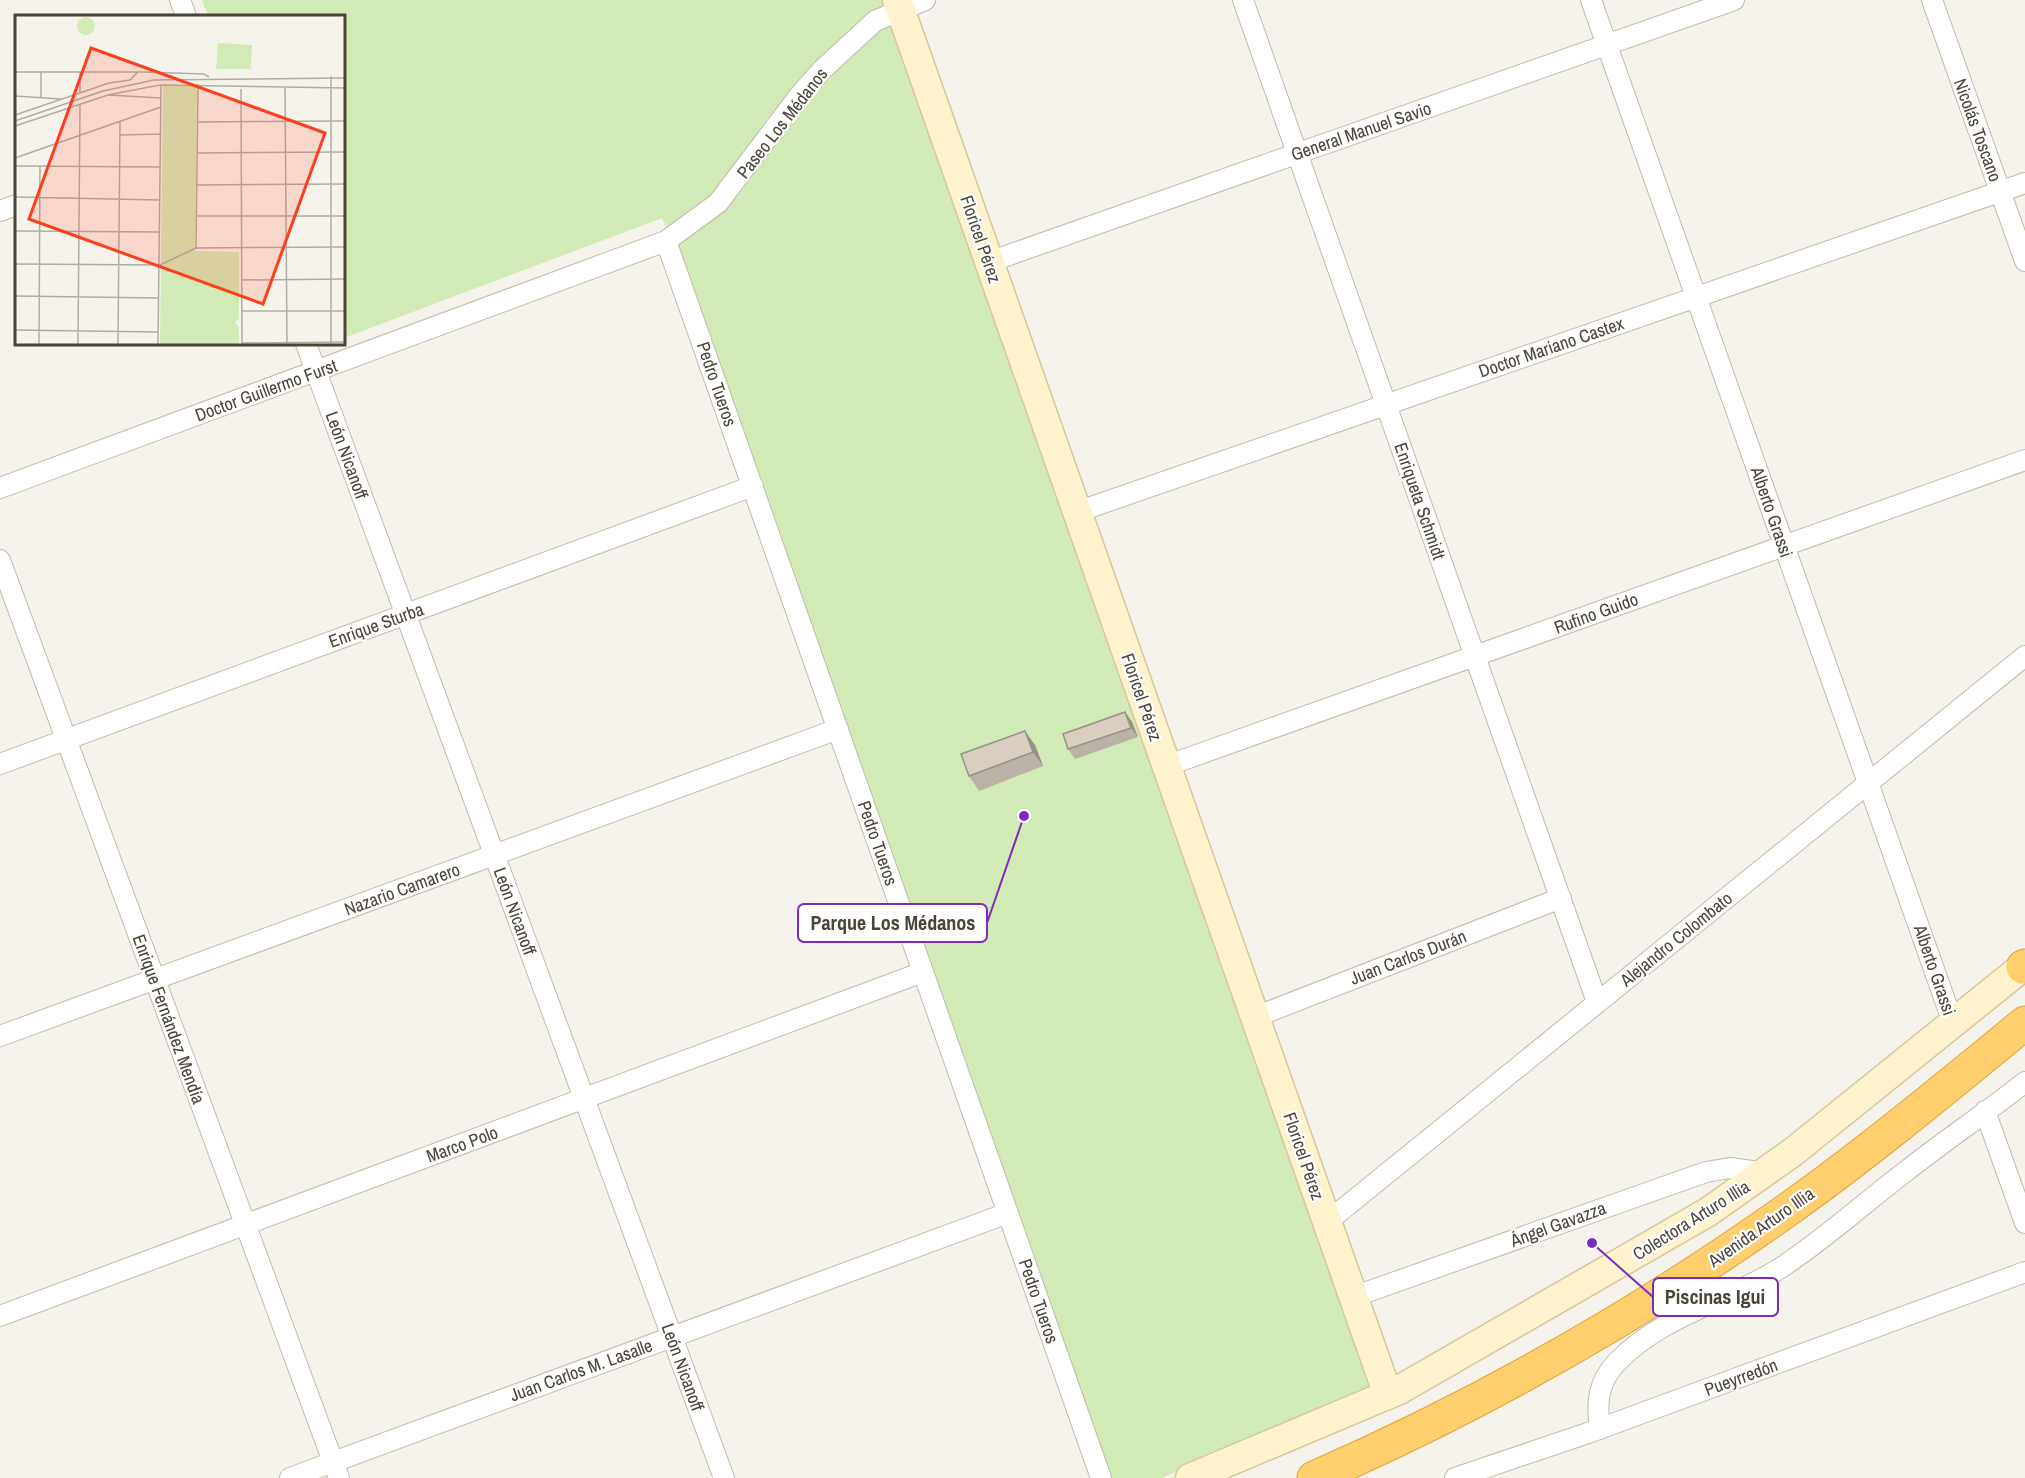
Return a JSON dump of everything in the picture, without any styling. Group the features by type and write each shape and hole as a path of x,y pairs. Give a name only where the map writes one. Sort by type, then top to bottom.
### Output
{"highway":[{"name":"Avenida Arturo Illia","path":"1314,1478 1485,1396 1654,1298 1817,1188 2025,1023"}],"street":[{"path":"180,0 186,15"},
{"name":"Enriqueta Schmidt","path":"1243,0 1598,1002"},
{"name":"Alberto Grassi","path":"1592,0 1953,1023"},
{"name":"General Manuel Savio","path":"989,262 1734,0"},
{"name":"Nicolás Toscano","path":"1932,0 2025,261"},
{"name":"Paseo Los Médanos","path":"666,241 718,203 799,96 823,69 875,21 907,3"},
{"name":"Floricel Pérez","path":"907,3 989,262 1388,1395"},
{"name":"Doctor Mariano Castex","path":"1077,512 2025,183"},
{"path":"0,211 15,205"},
{"name":"Doctor Guillermo Furst","path":"0,488 666,241"},
{"name":"Pedro Tueros","path":"666,241 1101,1478"},
{"name":"León Nicanoff","path":"306,345 724,1478"},
{"name":"Rufino Guido","path":"1167,766 2025,460"},
{"name":"Enrique Sturba","path":"0,764 753,486"},
{"name":"Enrique Fernández Mendía","path":"0,560 336,1470"},
{"name":"Alejandro Colombato","path":"1327,1222 2025,656"},
{"name":"Nazario Camarero","path":"0,1036 838,729"},
{"name":"Juan Carlos Durán","path":"1255,1017 1561,898"},
{"name":"Colectora Arturo Illia","path":"1190,1478 1388,1395 1424,1377 1708,1212 1766,1173 2024,966"},
{"name":"Marco Polo","path":"0,1316 924,972"},
{"path":"1600,1429 1597,1404 1602,1383 1617,1363 1637,1344 1670,1321 1783,1266 2025,1082"},
{"path":"1985,1111 2025,1223"},
{"name":"Ángel Gavazza","path":"1353,1297 1706,1172 1730,1168 1766,1173"},
{"name":"Juan Carlos M. Lasalle","path":"290,1478 336,1470 672,1337 1008,1213"},
{"name":"Pueyrredón","path":"1455,1478 1600,1429 2025,1272"}],"green space":[{"path":"202,0 886,0 1371,1386 1367,1391 1162,1478 1107,1478 680,256 662,218 345,338 345,15 208,15"}],"building":[{"path":"1125,712 1131,728 1068,749 1063,734"},
{"path":"1025,731 1033,752 969,776 961,754"}],"place":[{"name":"Parque Los Médanos","path":"1024,816"},
{"name":"Piscinas Igui","path":"1592,1243"}]}
